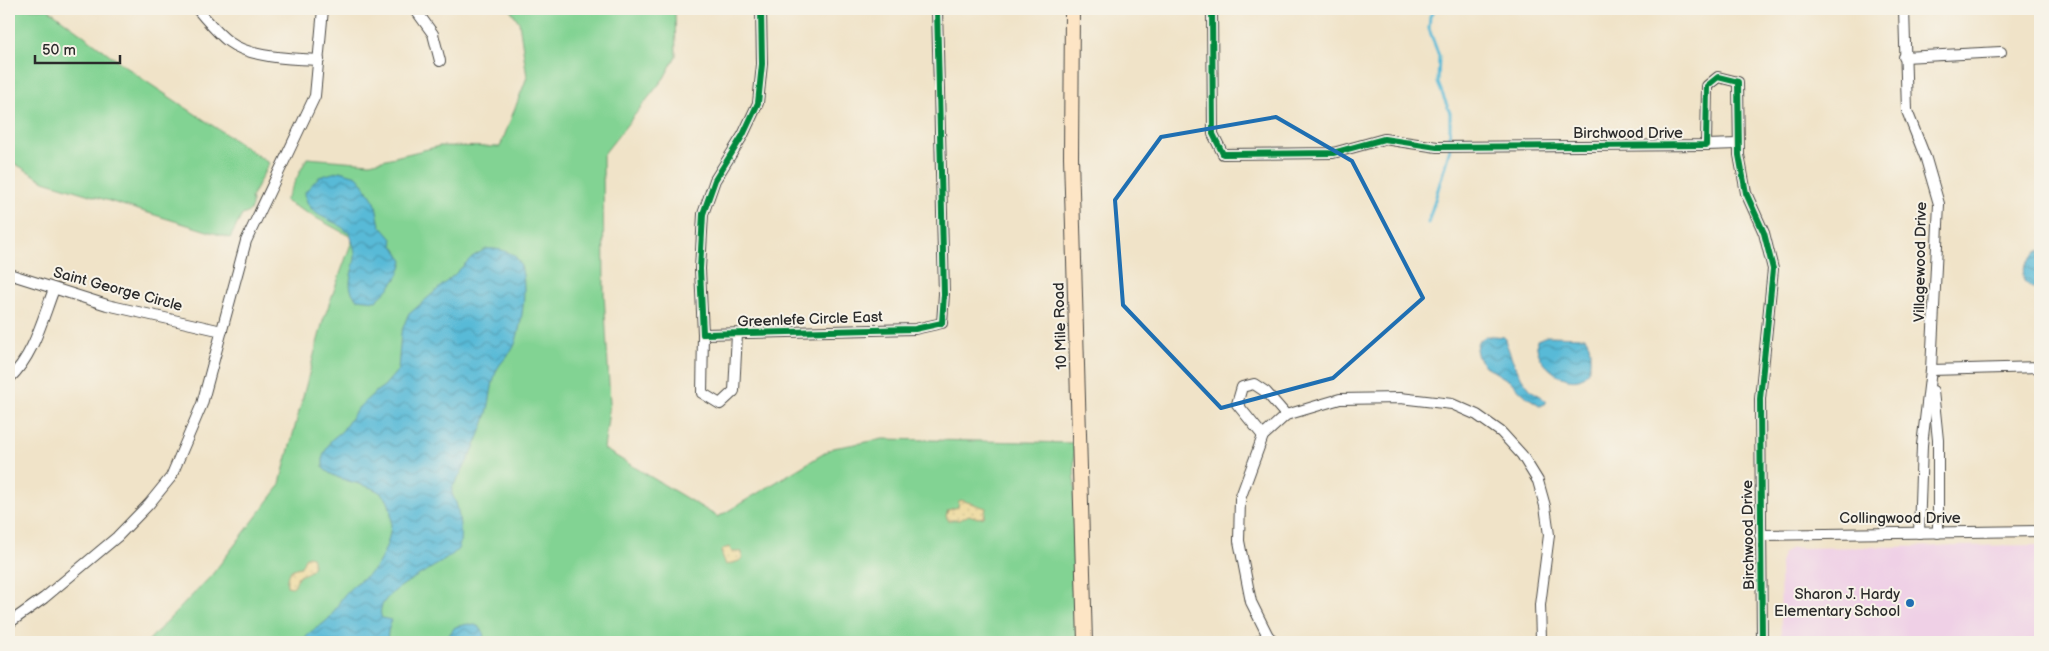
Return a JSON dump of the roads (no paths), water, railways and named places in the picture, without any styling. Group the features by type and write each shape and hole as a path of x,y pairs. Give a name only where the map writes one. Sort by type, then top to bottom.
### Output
{"main road":[{"name":"10 Mile Road","path":"1072,9 1071,157 1085,642"}],"street":[{"path":"197,9 230,43 258,54 278,58 319,60"},
{"path":"9,623 44,598 117,537 149,504 171,477 202,404 246,241 315,96 323,9"},
{"path":"415,9 432,34 440,61"},
{"name":"Greenlefe Circle East","path":"737,334 734,392 720,404 702,393 703,334 700,269 703,214 715,180 743,135 758,104 762,64 762,9"},
{"name":"Greenlefe Circle East","path":"703,334 916,329 942,323 944,294 937,9"},
{"name":"Birchwood Drive","path":"1212,9 1213,134 1223,154 1333,153 1384,139 1437,147 1738,144"},
{"name":"Villagewood Drive","path":"1904,9 1907,111 1926,159 1939,204 1931,370 1922,445 1919,533"},
{"path":"1904,56 2001,52"},
{"name":"Birchwood Drive","path":"1706,145 1707,86 1718,77 1738,82 1738,144 1746,193 1764,233 1773,269 1760,399 1762,642"},
{"name":"Saint George Circle","path":"9,274 107,305 222,331"},
{"path":"9,379 27,356 34,342 54,288"},
{"path":"1931,370 2040,367"},
{"name":"Villagewood Drive","path":"1931,370 1938,440 1938,532"},
{"path":"1263,436 1236,404 1242,387 1254,384 1266,392 1286,415"},
{"path":"1257,642 1271,639 1251,602 1239,541 1240,499 1263,436 1286,415 1340,399 1400,398 1452,404 1477,415 1501,432 1522,455 1538,481 1545,506 1549,535 1540,605 1541,641"},
{"name":"Collingwood Drive","path":"1760,534 2040,532"}],"water":[{"path":"340,171 357,176 362,182 375,202 380,225 392,239 393,245 403,261 393,283 376,301 357,299 351,289 350,279 355,255 350,234 310,208 306,198 305,192 319,177"},
{"path":"486,249 505,251 517,258 524,280 523,303 515,344 496,372 481,432 452,488 460,526 458,549 451,556 397,589 387,599 381,608 382,618 391,620 387,642 304,642 310,633 328,619 348,590 374,569 383,554 390,534 391,514 385,497 372,488 330,473 323,468 323,456 331,440 342,431 358,408 384,386 398,370 401,333 408,315 472,257"},
{"path":"2040,251 2040,288 2032,288 2024,281 2023,272 2029,260"},
{"path":"1547,336 1585,337 1588,342 1590,356 1588,370 1582,377 1573,380 1563,377 1552,371 1544,362 1538,352 1537,340"},
{"path":"1485,337 1504,337 1522,378 1531,390 1547,402 1541,406 1527,397 1511,382 1485,366 1478,358 1476,349 1478,341"},
{"path":"468,624 481,628 484,642 444,642 455,627"}],"waterway":[{"path":"1428,223 1450,149 1450,113 1438,83 1439,56 1429,29 1430,16 1436,9"}],"place":[{"name":"Sharon J. Hardy Elementary School","path":"1910,603"}]}
